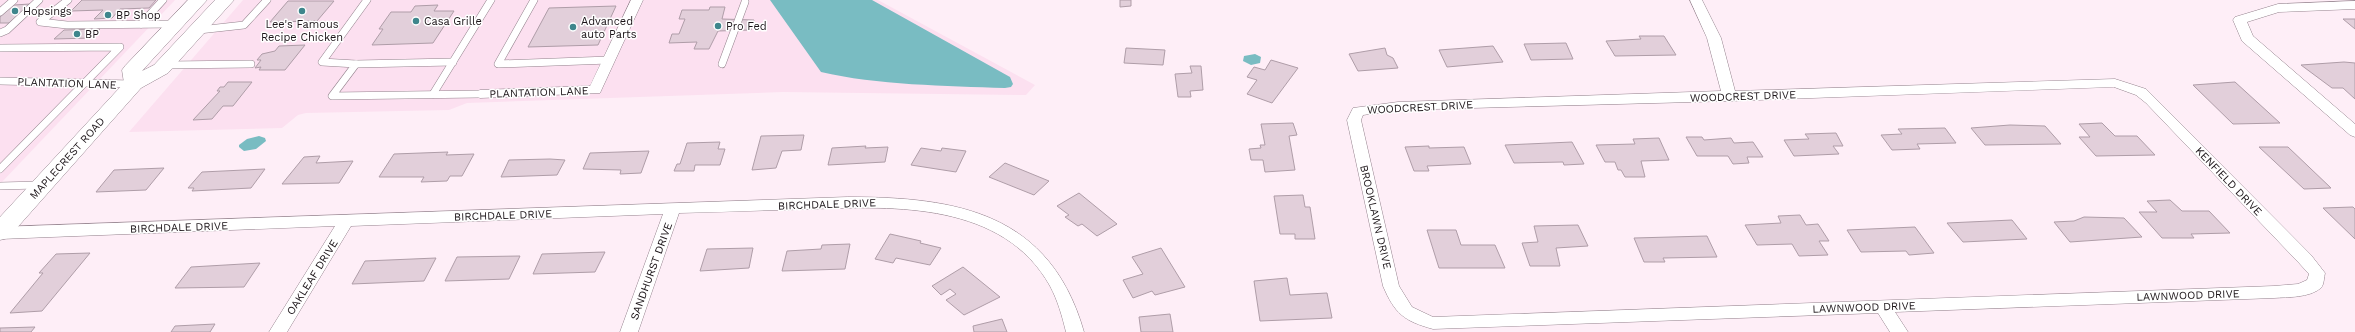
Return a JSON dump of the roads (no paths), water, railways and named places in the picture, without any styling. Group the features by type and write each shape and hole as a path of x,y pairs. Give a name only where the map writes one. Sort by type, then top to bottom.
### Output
{"main road":[{"path":"134,84 132,70 198,0"},
{"name":"MAPLECREST ROAD","path":"0,233 45,185 134,84 165,65 225,0"}],"street":[{"name":"PLANTATION LANE","path":"480,94 595,90 637,0"},
{"path":"1696,0 1714,38 1730,97"},
{"path":"2355,5 2273,4 2240,20 2247,38 2355,132"},
{"name":"WOODCREST DRIVE","path":"1358,111 1398,106 1730,97 2115,83 2129,86"},
{"name":"KENFIELD DRIVE","path":"2129,86 2151,100 2305,259 2317,273 2315,284"},
{"name":"BROOKLAWN DRIVE","path":"1358,111 1354,120 1392,286 1399,304 1413,317"},
{"name":"BIRCHDALE DRIVE","path":"0,233 888,202 932,206 969,215 1002,229 1033,252 1056,279 1073,318 1075,332"},
{"name":"SANDHURST DRIVE","path":"629,332 673,209"},
{"name":"OAKLEAF DRIVE","path":"278,332 346,221"},
{"name":"LAWNWOOD DRIVE","path":"1413,317 1433,323 1452,324 1882,306 2274,292 2300,290 2315,284"},
{"path":"1882,306 1899,332"}],"lane":[{"path":"0,12 14,0"},
{"path":"0,33 7,30 38,0"},
{"path":"68,0 40,22 67,25 177,24"},
{"path":"141,24 163,0"},
{"path":"198,30 244,25 267,0"},
{"path":"367,0 322,62 356,64 453,62"},
{"path":"433,94 491,0"},
{"path":"534,0 498,64 608,60"},
{"path":"722,64 745,2"},
{"path":"0,48 120,47 0,169"},
{"path":"165,65 251,64"},
{"path":"356,64 332,96 480,94"},
{"name":"PLANTATION LANE","path":"0,81 30,80 82,85 134,84"},
{"path":"0,186 45,185"}],"water":[{"path":"770,0 872,0 1010,77 1013,84 1011,87 1005,88 912,84 865,80 821,72"},
{"path":"1255,54 1261,57 1260,63 1251,65 1243,61 1244,56"},
{"path":"259,136 265,138 266,141 256,149 244,151 239,147 239,145 247,139"}],"place":[{"name":"Hopsings","path":"15,11"},
{"name":"Lee's Famous Recipe Chicken","path":"302,11"},
{"name":"BP Shop","path":"108,15"},
{"name":"Casa Grille","path":"416,21"},
{"name":"Pro Fed","path":"718,26"},
{"name":"Advanced auto Parts","path":"573,27"},
{"name":"BP","path":"77,34"}]}
